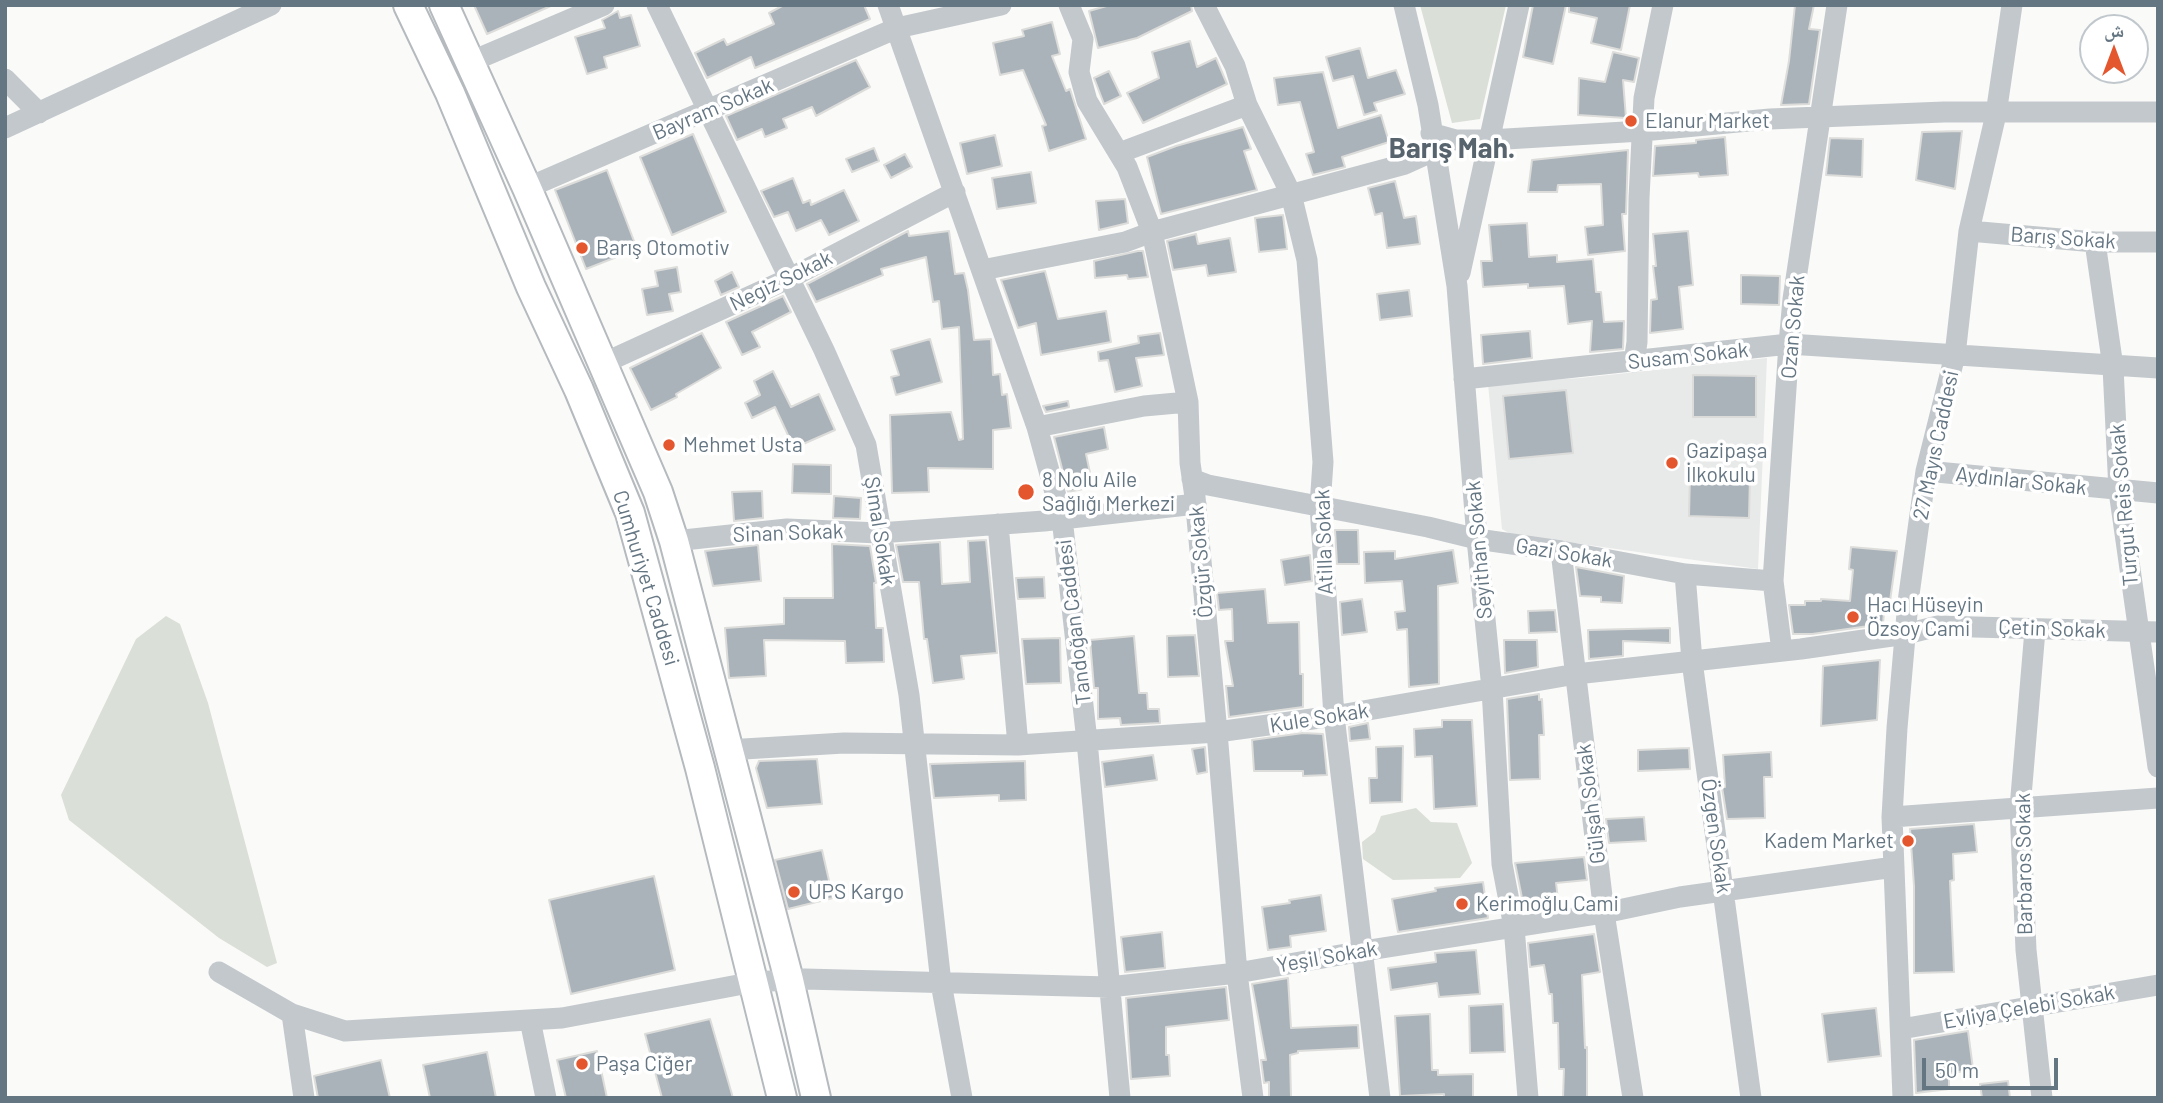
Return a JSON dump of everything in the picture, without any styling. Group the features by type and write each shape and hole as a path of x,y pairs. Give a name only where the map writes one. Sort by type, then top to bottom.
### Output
{"main road":[{"name":"Cumhuriyet Caddesi","path":"408,5 450,93 630,513 700,768 782,1098"},
{"path":"443,5 527,188 658,492 674,541 789,980 816,1098"}],"street":[{"path":"5,128 271,5"},
{"path":"470,62 604,5"},
{"name":"Şimal Sokak","path":"657,5 790,278 866,445 879,533 909,695 942,983 962,1098"},
{"name":"Tandoğan Caddesi","path":"888,5 1037,427 1062,518 1087,741 1120,1098"},
{"name":"Bayram Sokak","path":"527,188 897,28 1001,5"},
{"name":"Özgür Sokak","path":"1069,5 1083,39 1079,72 1087,101 1127,167 1152,232 1188,402 1189,463 1196,504 1237,973 1253,1098"},
{"name":"Atilla Sokak","path":"1203,5 1235,66 1247,105 1291,194 1307,260 1323,462 1320,506 1334,716 1380,1098"},
{"name":"Seyithan Sokak","path":"1404,5 1428,105 1457,286 1492,689 1502,864 1514,927 1528,1098"},
{"path":"1457,286 1519,5"},
{"path":"1634,362 1637,342 1644,98 1663,5"},
{"name":"Ozan Sokak","path":"1782,651 1773,582 1789,345 1793,299 1837,5"},
{"name":"27 Mayıs Caddesi","path":"1903,1098 1892,817 1896,728 1926,471 1955,355 1969,231 1996,114 2012,5"},
{"path":"5,79 39,113"},
{"path":"1119,153 1247,105"},
{"path":"982,270 1125,242 1152,232 1405,164 1434,141 1642,131 1770,119 1944,112 2158,112"},
{"name":"Negiz Sokak","path":"604,363 790,278 955,192"},
{"name":"Barış Sokak","path":"1969,231 2095,242 2158,242"},
{"name":"Turgut Reis Sokak","path":"2095,242 2113,367 2119,491 2148,632 2158,767"},
{"name":"Susam Sokak","path":"1464,379 1789,345 2158,368"},
{"path":"1037,427 1144,406 1188,402"},
{"name":"Aydınlar Sokak","path":"1926,471 2158,493"},
{"name":"Gazi Sokak","path":"1192,480 1477,539 1561,551 1685,574 1773,582"},
{"name":"Sinan Sokak","path":"674,541 787,529 879,533 1196,504"},
{"path":"998,524 1018,745"},
{"name":"Gülşah Sokak","path":"1561,551 1604,913 1633,1098"},
{"name":"Özgen Sokak","path":"1685,574 1692,661 1751,1098"},
{"name":"Çetin Sokak","path":"1906,634 1938,626 2148,632"},
{"name":"Barbaros Sokak","path":"2035,629 2020,808 2030,1006 2042,1098"},
{"name":"Kule Sokak","path":"727,750 844,743 1018,745 1217,732 1334,716 1576,674 1906,634"},
{"path":"1892,817 2158,798"},
{"name":"Yeşil Sokak","path":"219,972 292,1014 345,1031 562,1017 754,982 789,980 1109,987 1237,973 1604,913 1680,897 1894,867"},
{"name":"Evliya Çelebi Sokak","path":"1901,1029 2158,985"},
{"path":"292,1014 304,1098"},
{"path":"530,1020 546,1098"}],"shaded area":[{"path":"1420,5 1506,5 1480,119 1452,123"},
{"name":"Gazipaşa İlkokulu","path":"1767,358 1758,569 1560,541 1517,538 1502,529 1488,384 1580,378"},
{"path":"166,616 180,624 208,703 277,963 267,967 219,938 69,820 61,795 136,639"},
{"path":"1416,808 1431,822 1457,823 1472,863 1460,878 1393,880 1363,859 1362,842 1375,832 1381,816"}],"building":[{"path":"474,5 553,5 487,34"},
{"path":"784,5 864,5 870,19 755,68 751,57 707,78 695,53 724,39 727,45 774,24 769,13"},
{"path":"1110,5 1191,5 1192,11 1137,38 1098,48 1089,11"},
{"path":"1533,5 1566,5 1553,64 1523,57"},
{"path":"1569,5 1630,5 1621,50 1591,43 1597,18 1569,12"},
{"path":"1795,5 1814,5 1809,29 1820,30 1809,104 1781,105 1789,61"},
{"path":"618,11 620,18 631,15 640,46 604,57 607,68 587,74 575,37 605,28 602,20"},
{"path":"1052,22 1060,54 1052,56 1066,91 1070,89 1086,139 1049,151 1042,126 1046,125 1023,70 1000,75 993,43 1024,36 1022,30"},
{"path":"1190,41 1197,67 1216,58 1227,84 1143,123 1127,93 1159,78 1152,52"},
{"path":"1360,48 1368,78 1396,70 1405,94 1374,103 1377,111 1364,115 1353,76 1333,81 1326,57"},
{"path":"1613,52 1639,58 1634,82 1623,80 1626,118 1578,115 1579,78 1605,82"},
{"path":"856,60 870,87 816,116 812,107 783,119 787,128 765,137 762,129 737,140 726,116"},
{"path":"1109,71 1121,96 1104,104 1094,78"},
{"path":"1323,72 1338,128 1381,115 1389,142 1342,157 1345,167 1313,175 1306,154 1314,152 1300,102 1278,105 1274,78"},
{"path":"1243,127 1251,149 1244,151 1257,190 1161,214 1147,157"},
{"path":"1962,131 1955,189 1916,180 1922,132"},
{"path":"693,134 726,212 672,235 640,157"},
{"path":"995,135 1002,166 967,174 960,143"},
{"path":"1725,137 1728,175 1699,177 1698,173 1653,176 1655,146 1696,143 1696,140"},
{"path":"1830,138 1863,139 1862,177 1826,175"},
{"path":"874,148 879,161 852,172 846,159"},
{"path":"1628,150 1626,214 1622,214 1625,251 1588,255 1585,227 1603,225 1601,184 1558,185 1557,192 1528,192 1532,160"},
{"path":"905,154 912,167 891,178 884,165"},
{"path":"607,170 637,249 586,269 555,190"},
{"path":"1031,172 1036,203 997,209 992,178"},
{"path":"793,178 803,203 810,200 811,205 844,190 859,221 829,235 821,220 796,231 788,212 774,217 761,191"},
{"path":"1395,181 1404,218 1416,216 1420,244 1387,248 1382,213 1375,215 1368,188"},
{"path":"1125,199 1128,223 1099,230 1096,201"},
{"path":"1283,215 1287,249 1259,252 1255,218"},
{"path":"1527,223 1529,257 1557,255 1557,262 1593,259 1596,292 1601,292 1604,322 1624,321 1623,349 1590,352 1592,321 1568,324 1564,286 1528,288 1528,284 1483,287 1481,261 1492,261 1489,225"},
{"path":"908,231 909,236 949,231 955,274 964,273 968,290 974,340 991,339 993,375 1000,374 1002,395 1007,394 1011,428 993,430 993,469 928,468 929,492 892,493 890,415 951,412 959,440 963,439 959,327 942,329 939,301 933,302 926,257 881,269 883,275 816,302 807,284"},
{"path":"1688,231 1693,285 1679,287 1683,329 1650,333 1651,300 1657,299 1653,234"},
{"path":"1196,234 1198,244 1230,238 1236,272 1208,276 1206,265 1173,270 1167,241"},
{"path":"1143,251 1148,277 1128,279 1127,275 1095,278 1094,261"},
{"path":"677,267 681,292 669,294 673,311 647,315 642,289 658,286 655,271"},
{"path":"1045,271 1058,319 1106,311 1111,342 1041,355 1036,323 1018,328 1001,280"},
{"path":"732,272 739,287 721,295 715,281"},
{"path":"1741,275 1780,276 1779,305 1741,304"},
{"path":"1409,290 1412,316 1380,320 1377,294"},
{"path":"783,296 791,312 752,332 760,347 742,355 726,322"},
{"path":"1530,331 1532,358 1483,364 1481,335"},
{"path":"702,333 721,368 676,394 677,397 651,410 630,368"},
{"path":"1160,333 1164,355 1136,358 1142,386 1115,392 1108,360 1099,361 1098,352 1139,343 1138,336"},
{"path":"930,339 942,382 896,395 891,377 899,375 891,350"},
{"path":"773,371 791,407 819,394 835,430 794,448 775,407 752,418 745,403 760,395 754,381"},
{"path":"1693,375 1756,376 1756,417 1693,417"},
{"path":"1566,390 1573,453 1509,459 1503,396"},
{"path":"1068,401 1069,407 1046,412 1043,406"},
{"path":"1104,427 1108,449 1086,454 1093,487 1068,492 1054,437"},
{"path":"793,464 831,465 831,494 792,493"},
{"path":"1690,474 1750,475 1749,518 1689,516"},
{"path":"762,491 763,518 734,521 732,492"},
{"path":"834,496 861,498 860,519 833,518"},
{"path":"1335,530 1358,530 1359,564 1337,564"},
{"path":"986,540 997,653 961,656 964,679 933,683 927,639 924,639 919,582 903,582 896,545 940,542 942,584 970,582 968,541"},
{"path":"832,544 870,546 876,583 876,628 883,628 884,662 846,663 845,641 764,640 766,676 729,678 725,628 784,624 784,598 833,598"},
{"path":"758,545 761,581 713,586 705,551"},
{"path":"1851,547 1897,551 1890,601 1885,601 1883,624 1793,634 1789,605 1805,605 1805,601 1821,599 1850,601 1853,570 1849,569"},
{"path":"1453,550 1458,583 1438,586 1439,684 1409,687 1407,629 1397,630 1395,612 1405,611 1402,581 1365,583 1364,552 1395,551 1395,559"},
{"path":"1310,555 1312,581 1285,585 1281,560"},
{"path":"1576,567 1624,576 1622,603 1601,602 1601,597 1580,596"},
{"path":"1044,577 1045,598 1018,599 1016,578"},
{"path":"1265,589 1268,623 1299,622 1303,707 1229,717 1226,686 1233,686 1225,641 1233,641 1232,609 1219,610 1217,593"},
{"path":"1362,599 1367,632 1342,635 1340,602"},
{"path":"1555,610 1557,632 1529,633 1528,611"},
{"path":"1670,628 1670,643 1623,641 1623,656 1589,659 1588,630"},
{"path":"1195,635 1199,676 1168,677 1167,636"},
{"path":"1134,636 1139,693 1147,693 1148,709 1159,709 1160,723 1121,725 1120,718 1098,719 1098,688 1094,688 1090,640"},
{"path":"1060,638 1061,683 1026,684 1022,639"},
{"path":"1504,640 1537,640 1538,667 1505,673"},
{"path":"1880,660 1877,720 1821,726 1823,666"},
{"path":"1539,694 1539,700 1542,699 1544,735 1539,735 1540,779 1510,780 1507,699"},
{"path":"1442,720 1472,720 1477,806 1434,809 1432,756 1415,757 1414,729 1442,727"},
{"path":"1368,723 1370,739 1350,741 1349,727"},
{"path":"1303,733 1323,734 1327,775 1303,776 1303,771 1254,771 1252,740"},
{"path":"1403,746 1402,802 1370,803 1369,778 1377,778 1376,747"},
{"path":"1205,747 1207,772 1197,774 1192,749"},
{"path":"1689,748 1690,769 1638,771 1638,750"},
{"path":"1771,752 1772,777 1764,777 1765,818 1727,819 1722,787 1725,787 1723,755"},
{"path":"1153,755 1157,780 1105,787 1102,762"},
{"path":"817,759 822,804 767,808 756,768 759,761"},
{"path":"1025,761 1026,800 999,801 999,795 934,798 930,764"},
{"path":"1644,817 1646,841 1609,843 1606,819"},
{"path":"1974,824 1977,852 1953,854 1954,880 1950,881 1954,972 1914,973 1914,886 1910,829"},
{"path":"822,850 833,898 788,909 775,860"},
{"path":"1584,857 1587,880 1556,883 1558,899 1523,903 1515,863"},
{"path":"654,876 675,970 571,994 549,900"},
{"path":"1483,882 1488,918 1398,932 1392,899 1436,891 1435,888"},
{"path":"1321,895 1326,931 1290,936 1291,947 1268,950 1262,907"},
{"path":"1162,932 1165,968 1125,972 1121,937"},
{"path":"1594,934 1600,972 1582,975 1587,1098 1563,1098 1564,1069 1559,1069 1558,1023 1553,1023 1552,994 1549,994 1544,965 1530,967 1528,943"},
{"path":"1476,950 1480,994 1439,997 1437,983 1391,990 1388,968 1436,962 1435,953"},
{"path":"1288,978 1291,1028 1358,1025 1359,1048 1298,1051 1290,1055 1291,1098 1269,1098 1269,1082 1264,1083 1261,1060 1266,1060 1252,984"},
{"path":"1226,987 1229,1020 1166,1027 1166,1055 1169,1055 1170,1076 1131,1079 1126,998"},
{"path":"1503,1004 1505,1052 1470,1053 1469,1006"},
{"path":"1876,1008 1881,1056 1828,1062 1822,1014"},
{"path":"1430,1014 1432,1070 1438,1070 1438,1075 1473,1074 1473,1098 1444,1098 1444,1094 1400,1096 1395,1016"},
{"path":"710,1019 733,1098 662,1098 645,1034"},
{"path":"1968,1031 1973,1069 1949,1074 1949,1089 1916,1093 1914,1040"},
{"path":"597,1051 607,1098 566,1098 557,1060"},
{"path":"487,1052 496,1098 430,1098 423,1065"},
{"path":"381,1060 390,1098 318,1098 314,1076"},
{"path":"2008,1081 2010,1098 1982,1098 1980,1084"}],"place":[{"name":"Elanur Market","path":"1631,121"},
{"name":"Barış Otomotiv","path":"582,248"},
{"name":"Mehmet Usta","path":"669,445"},
{"name":"Gazipaşa İlkokulu","path":"1672,463"},
{"name":"8 Nolu Aile Sağlığı Merkezi","path":"1026,492"},
{"name":"Hacı Hüseyin Özsoy Cami","path":"1853,617"},
{"name":"Kadem Market","path":"1908,841"},
{"name":"UPS Kargo","path":"794,892"},
{"name":"Kerimoğlu Cami","path":"1462,904"},
{"name":"Paşa Ciğer","path":"582,1064"}],"district":[{"name":"Barış Mah.","path":"1452,149"}]}
